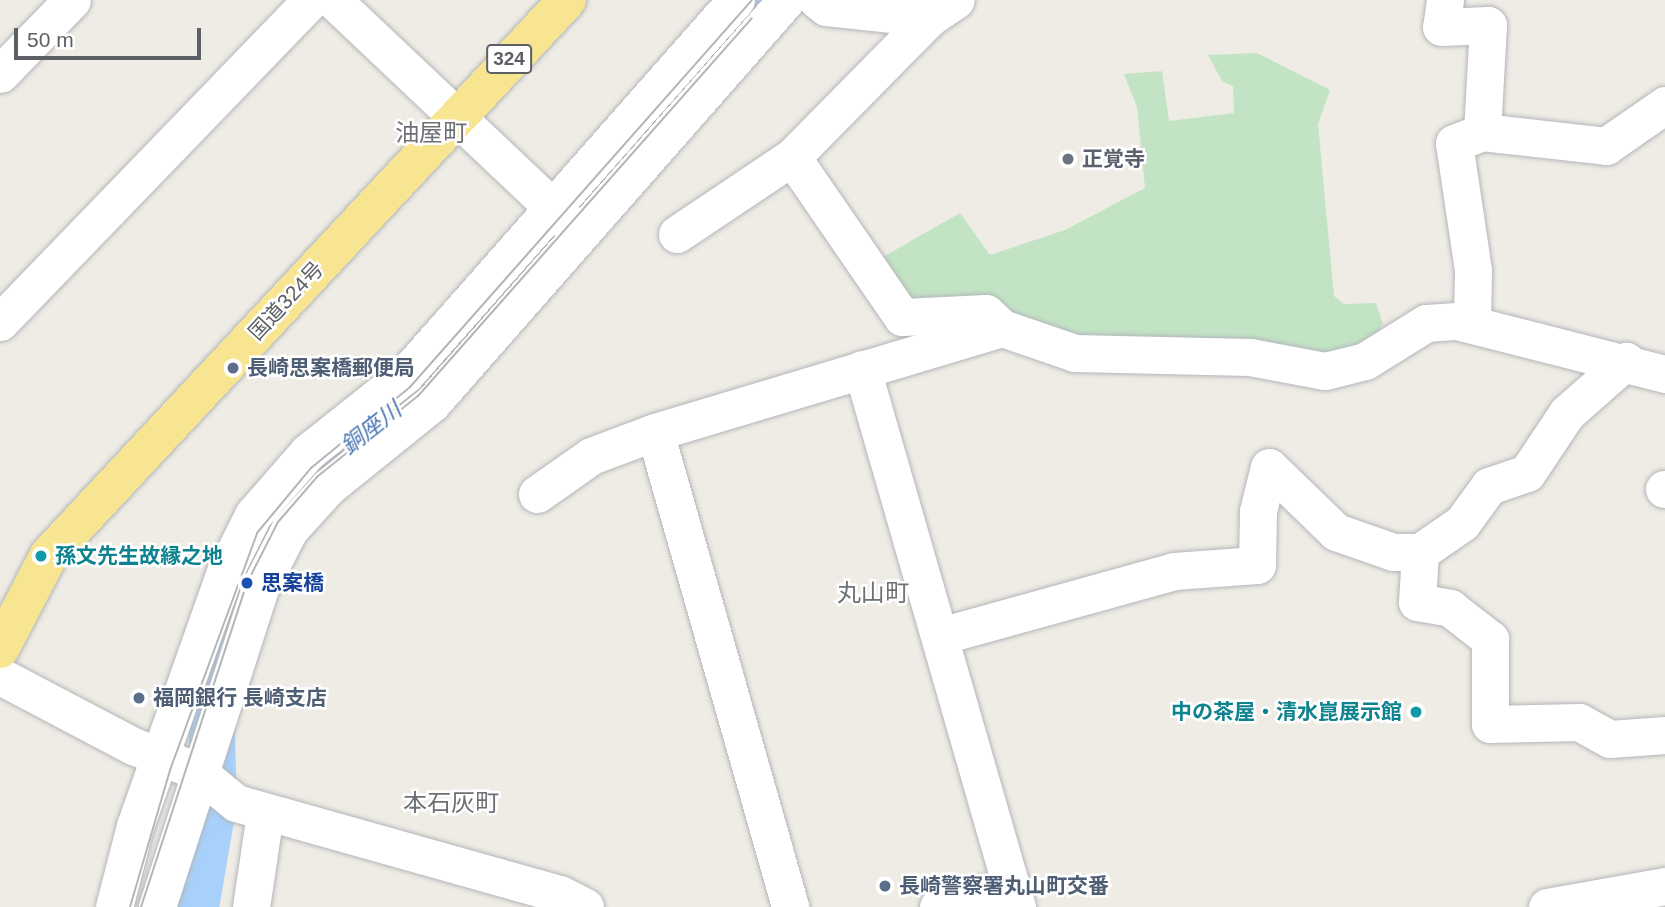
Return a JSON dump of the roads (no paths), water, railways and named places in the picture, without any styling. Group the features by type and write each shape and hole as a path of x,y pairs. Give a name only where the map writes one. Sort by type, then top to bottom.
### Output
{"highway":[{"name":"国道324号","path":"0,649 49,555 452,118 567,0"}],"street":[{"path":"0,74 72,0"},
{"path":"0,321 311,0"},
{"path":"333,0 452,118 564,219"},
{"path":"157,907 197,771 261,585 289,530 328,486 432,403 564,219 736,0"},
{"path":"114,907 159,758 226,569 253,515 308,452 406,374 786,0"},
{"path":"817,0 826,7 943,9"},
{"path":"1445,0 1441,26 1488,25 1482,132"},
{"path":"677,234 792,157 943,9"},
{"path":"1472,323 1473,270 1454,143 1482,132 1606,146 1665,105"},
{"path":"792,157 902,317 986,313 1002,328 1075,354 1251,357 1325,371 1365,360 1426,323 1472,323 1626,360 1665,374"},
{"path":"537,494 591,456 655,432 1002,328"},
{"path":"940,636 1174,571 1257,565 1258,511 1269,467 1336,532 1393,552 1420,552 1462,523 1489,486 1527,473 1567,413 1626,360"},
{"path":"862,369 1014,896 938,907"},
{"path":"655,432 790,907"},
{"path":"1420,552 1417,602 1450,608 1490,639 1490,724 1579,722 1610,739 1665,735"},
{"path":"0,676 159,758 197,771 236,803 560,894 585,907"},
{"path":"251,907 265,813"},
{"path":"1546,907 1665,886"}],"waterway":[{"name":"銅座川","path":"710,56 759,0"},
{"name":"銅座川","path":"196,907 214,802 210,675 244,574 296,492 392,415 457,344"}],"tram line":[{"path":"130,907 170,770 257,533 311,468 410,387 752,0"},
{"path":"141,907 247,583 278,522 318,476 418,396 752,18"}],"place":[{"name":"正覚寺","path":"1068,159"},
{"name":"長崎思案橋郵便局","path":"233,368"},
{"name":"孫文先生故縁之地","path":"41,556"},
{"name":"思案橋","path":"247,583"},
{"name":"福岡銀行 長崎支店","path":"139,698"},
{"name":"中の茶屋・清水崑展示館","path":"1416,712"},
{"name":"長崎警察署丸山町交番","path":"885,886"}],"district":[{"name":"油屋町","path":"431,133"},
{"name":"丸山町","path":"873,593"},
{"name":"本石灰町","path":"451,803"}]}
